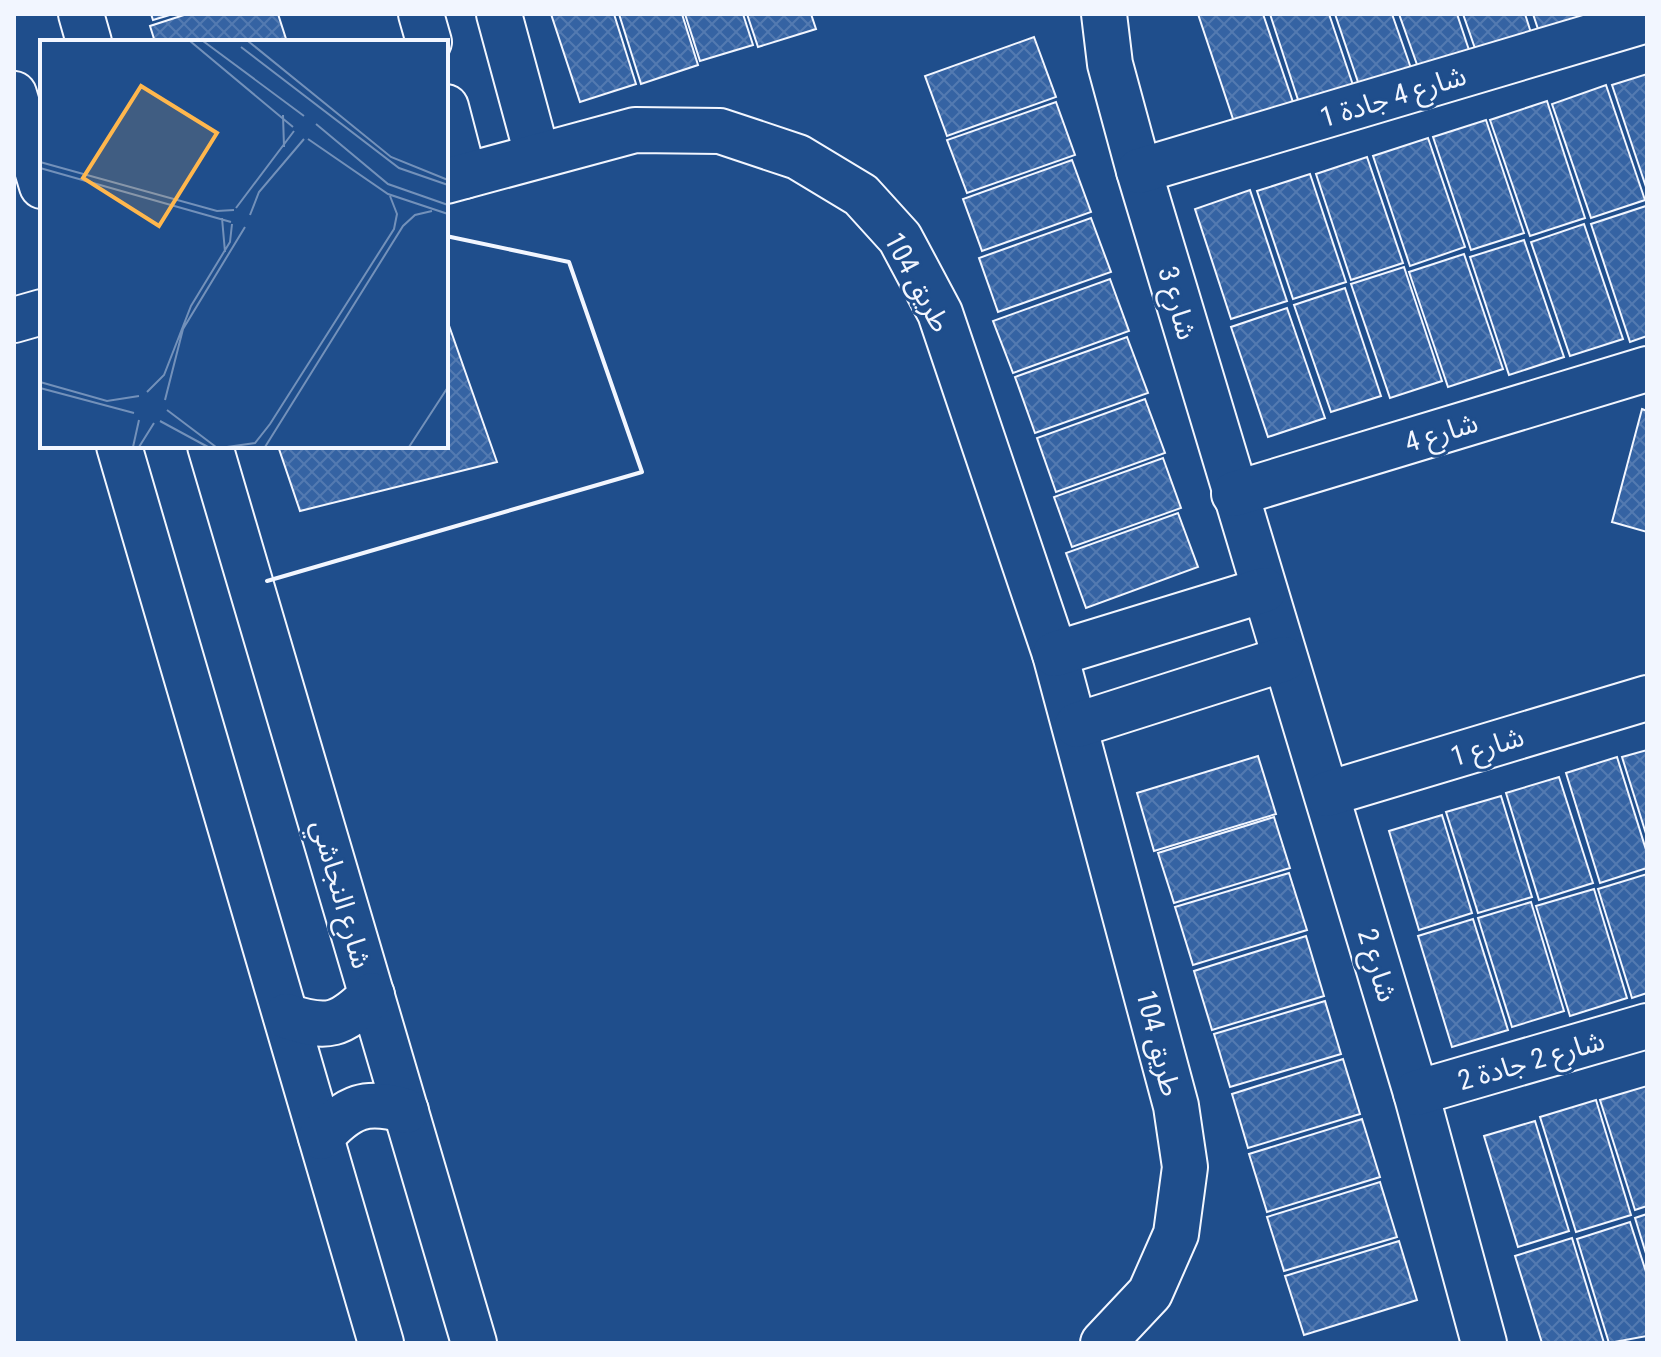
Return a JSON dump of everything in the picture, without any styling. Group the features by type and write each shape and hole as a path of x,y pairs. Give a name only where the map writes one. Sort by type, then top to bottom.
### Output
{"street":[{"path":"81,14 88,40"},
{"path":"421,14 428,40"},
{"path":"499,14 537,154"},
{"name":"شارع 3","path":"1104,14 1110,64 1139,171 1264,590"},
{"name":"شارع 4 جادة 1","path":"1139,171 1647,20"},
{"path":"14,94 40,179"},
{"name":"طريق 104","path":"448,123 455,178 635,130 720,131 798,157 861,195 900,238 940,313 1055,654 1077,725 1176,1106 1185,1167 1176,1234 1150,1293 1103,1343"},
{"path":"14,320 40,313"},
{"name":"شارع 4","path":"1234,494 1647,369"},
{"path":"120,448 381,1343"},
{"name":"شارع النجاشي","path":"211,448 474,1343"},
{"path":"1055,654 1264,590"},
{"name":"شارع 2","path":"1264,590 1416,1093 1484,1343"},
{"path":"1077,725 1284,659"},
{"name":"شارع 1","path":"1327,794 1647,698"},
{"path":"286,1016 328,1026 349,1017 372,995"},
{"name":"شارع 2 جادة 2","path":"1416,1093 1647,1026"},
{"path":"321,1137 343,1116 360,1106 381,1104 406,1111"}],"building":[{"path":"151,14 173,14 153,20"},
{"path":"187,14 278,14 286,40 154,40 150,26"},
{"path":"551,14 614,14 636,84 580,102"},
{"path":"619,14 682,14 698,65 641,84"},
{"path":"685,14 743,14 753,45 700,61"},
{"path":"747,14 811,14 816,29 758,47"},
{"path":"1198,14 1263,14 1294,105 1235,125"},
{"path":"1270,14 1329,14 1354,88 1300,106"},
{"path":"1335,14 1392,14 1412,71 1360,88"},
{"path":"1399,14 1457,14 1471,56 1420,73"},
{"path":"1463,14 1525,14 1533,39 1478,57"},
{"path":"1533,14 1592,14 1541,38"},
{"path":"1034,37 1056,97 947,136 925,76"},
{"path":"1647,74 1647,190 1612,85"},
{"path":"1606,85 1645,200 1591,218 1552,104"},
{"path":"1547,101 1585,218 1530,236 1490,120"},
{"path":"1056,102 1075,155 967,193 947,140"},
{"path":"1486,120 1524,233 1471,250 1433,137"},
{"path":"1428,138 1465,247 1410,266 1373,156"},
{"path":"1367,157 1403,263 1351,280 1316,174"},
{"path":"1072,160 1091,212 982,251 963,199"},
{"path":"1310,174 1346,282 1293,299 1257,191"},
{"path":"1250,190 1287,301 1231,319 1195,209"},
{"path":"1646,206 1647,336 1630,342 1591,224"},
{"path":"1091,218 1111,272 998,312 979,258"},
{"path":"1584,224 1623,339 1570,356 1531,242"},
{"path":"1524,240 1564,357 1509,375 1470,257"},
{"path":"1464,254 1503,369 1448,387 1409,272"},
{"path":"1404,267 1442,381 1390,398 1351,284"},
{"path":"1110,279 1129,331 1013,373 993,321"},
{"path":"1345,288 1381,396 1331,412 1294,305"},
{"path":"1287,308 1325,418 1268,437 1231,327"},
{"path":"448,323 497,462 300,511 279,448 448,448"},
{"path":"1127,337 1148,393 1035,433 1015,377"},
{"path":"1145,399 1165,453 1056,492 1037,438"},
{"path":"1642,409 1647,411 1647,532 1612,522"},
{"path":"1163,458 1181,508 1072,547 1054,497"},
{"path":"1178,513 1198,567 1086,608 1066,553"},
{"path":"1647,750 1647,837 1622,757"},
{"path":"1258,756 1276,814 1154,851 1137,793"},
{"path":"1617,757 1647,853 1647,868 1600,883 1566,773"},
{"path":"1559,777 1593,883 1539,900 1506,793"},
{"path":"1501,796 1532,897 1478,913 1446,812"},
{"path":"1442,815 1472,913 1419,930 1389,831"},
{"path":"1274,817 1290,868 1174,903 1158,853"},
{"path":"1289,873 1307,930 1193,965 1175,907"},
{"path":"1647,874 1647,993 1632,998 1598,889"},
{"path":"1594,889 1627,998 1570,1016 1536,906"},
{"path":"1531,902 1564,1011 1512,1027 1478,918"},
{"path":"1473,919 1508,1030 1452,1047 1418,936"},
{"path":"1306,936 1324,996 1212,1030 1194,971"},
{"path":"1325,1001 1341,1054 1230,1087 1214,1034"},
{"path":"1343,1059 1360,1114 1248,1148 1232,1094"},
{"path":"1647,1086 1647,1206 1635,1210 1600,1100"},
{"path":"1596,1100 1631,1215 1576,1232 1540,1117"},
{"path":"1362,1119 1380,1177 1267,1212 1249,1154"},
{"path":"1535,1121 1569,1231 1518,1247 1484,1136"},
{"path":"1380,1182 1397,1237 1284,1271 1267,1217"},
{"path":"1647,1214 1647,1257 1635,1218"},
{"path":"1630,1222 1647,1275 1647,1336 1609,1343 1577,1239"},
{"path":"1572,1238 1604,1343 1542,1343 1515,1256"},
{"path":"1399,1241 1417,1300 1304,1335 1285,1276"}],"wall":[{"path":"267,581 642,472 569,262 448,236"}]}
